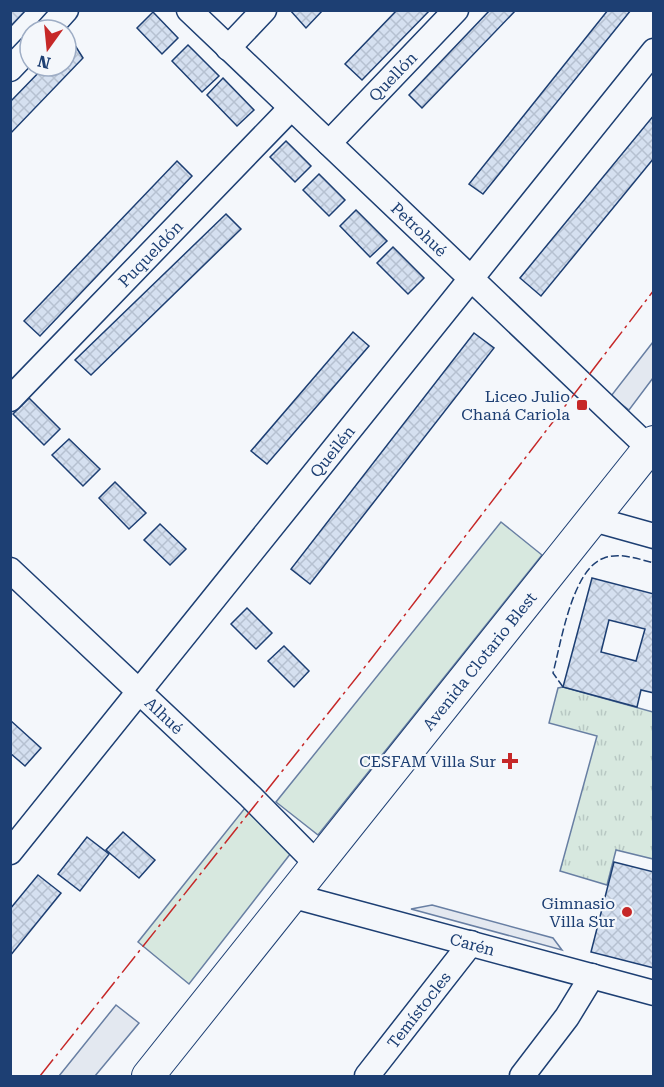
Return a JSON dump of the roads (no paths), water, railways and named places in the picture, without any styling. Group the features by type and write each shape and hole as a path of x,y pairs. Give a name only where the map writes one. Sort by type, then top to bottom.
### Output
{"main road":[{"name":"Avenida Clotario Blest","path":"148,1077 290,895 651,445"}],"street":[{"name":"Petrohué","path":"189,10 471,278 651,445"},
{"path":"228,48 264,10"},
{"name":"Quellón","path":"329,143 456,10"},
{"name":"Queilén","path":"10,852 654,51"},
{"name":"Puqueldón","path":"10,399 291,108"},
{"path":"593,519 654,536"},
{"name":"Alhué","path":"10,570 250,796 316,863"},
{"name":"Carén","path":"290,895 654,993"},
{"name":"Temístocles","path":"367,1077 471,942"},
{"path":"522,1077 567,1017 592,976"}],"place":[{"name":"Liceo Julio Chaná Cariola","path":"582,405"},
{"name":"CESFAM Villa Sur","path":"510,761"},
{"name":"Gimnasio Villa Sur","path":"627,912"}]}
